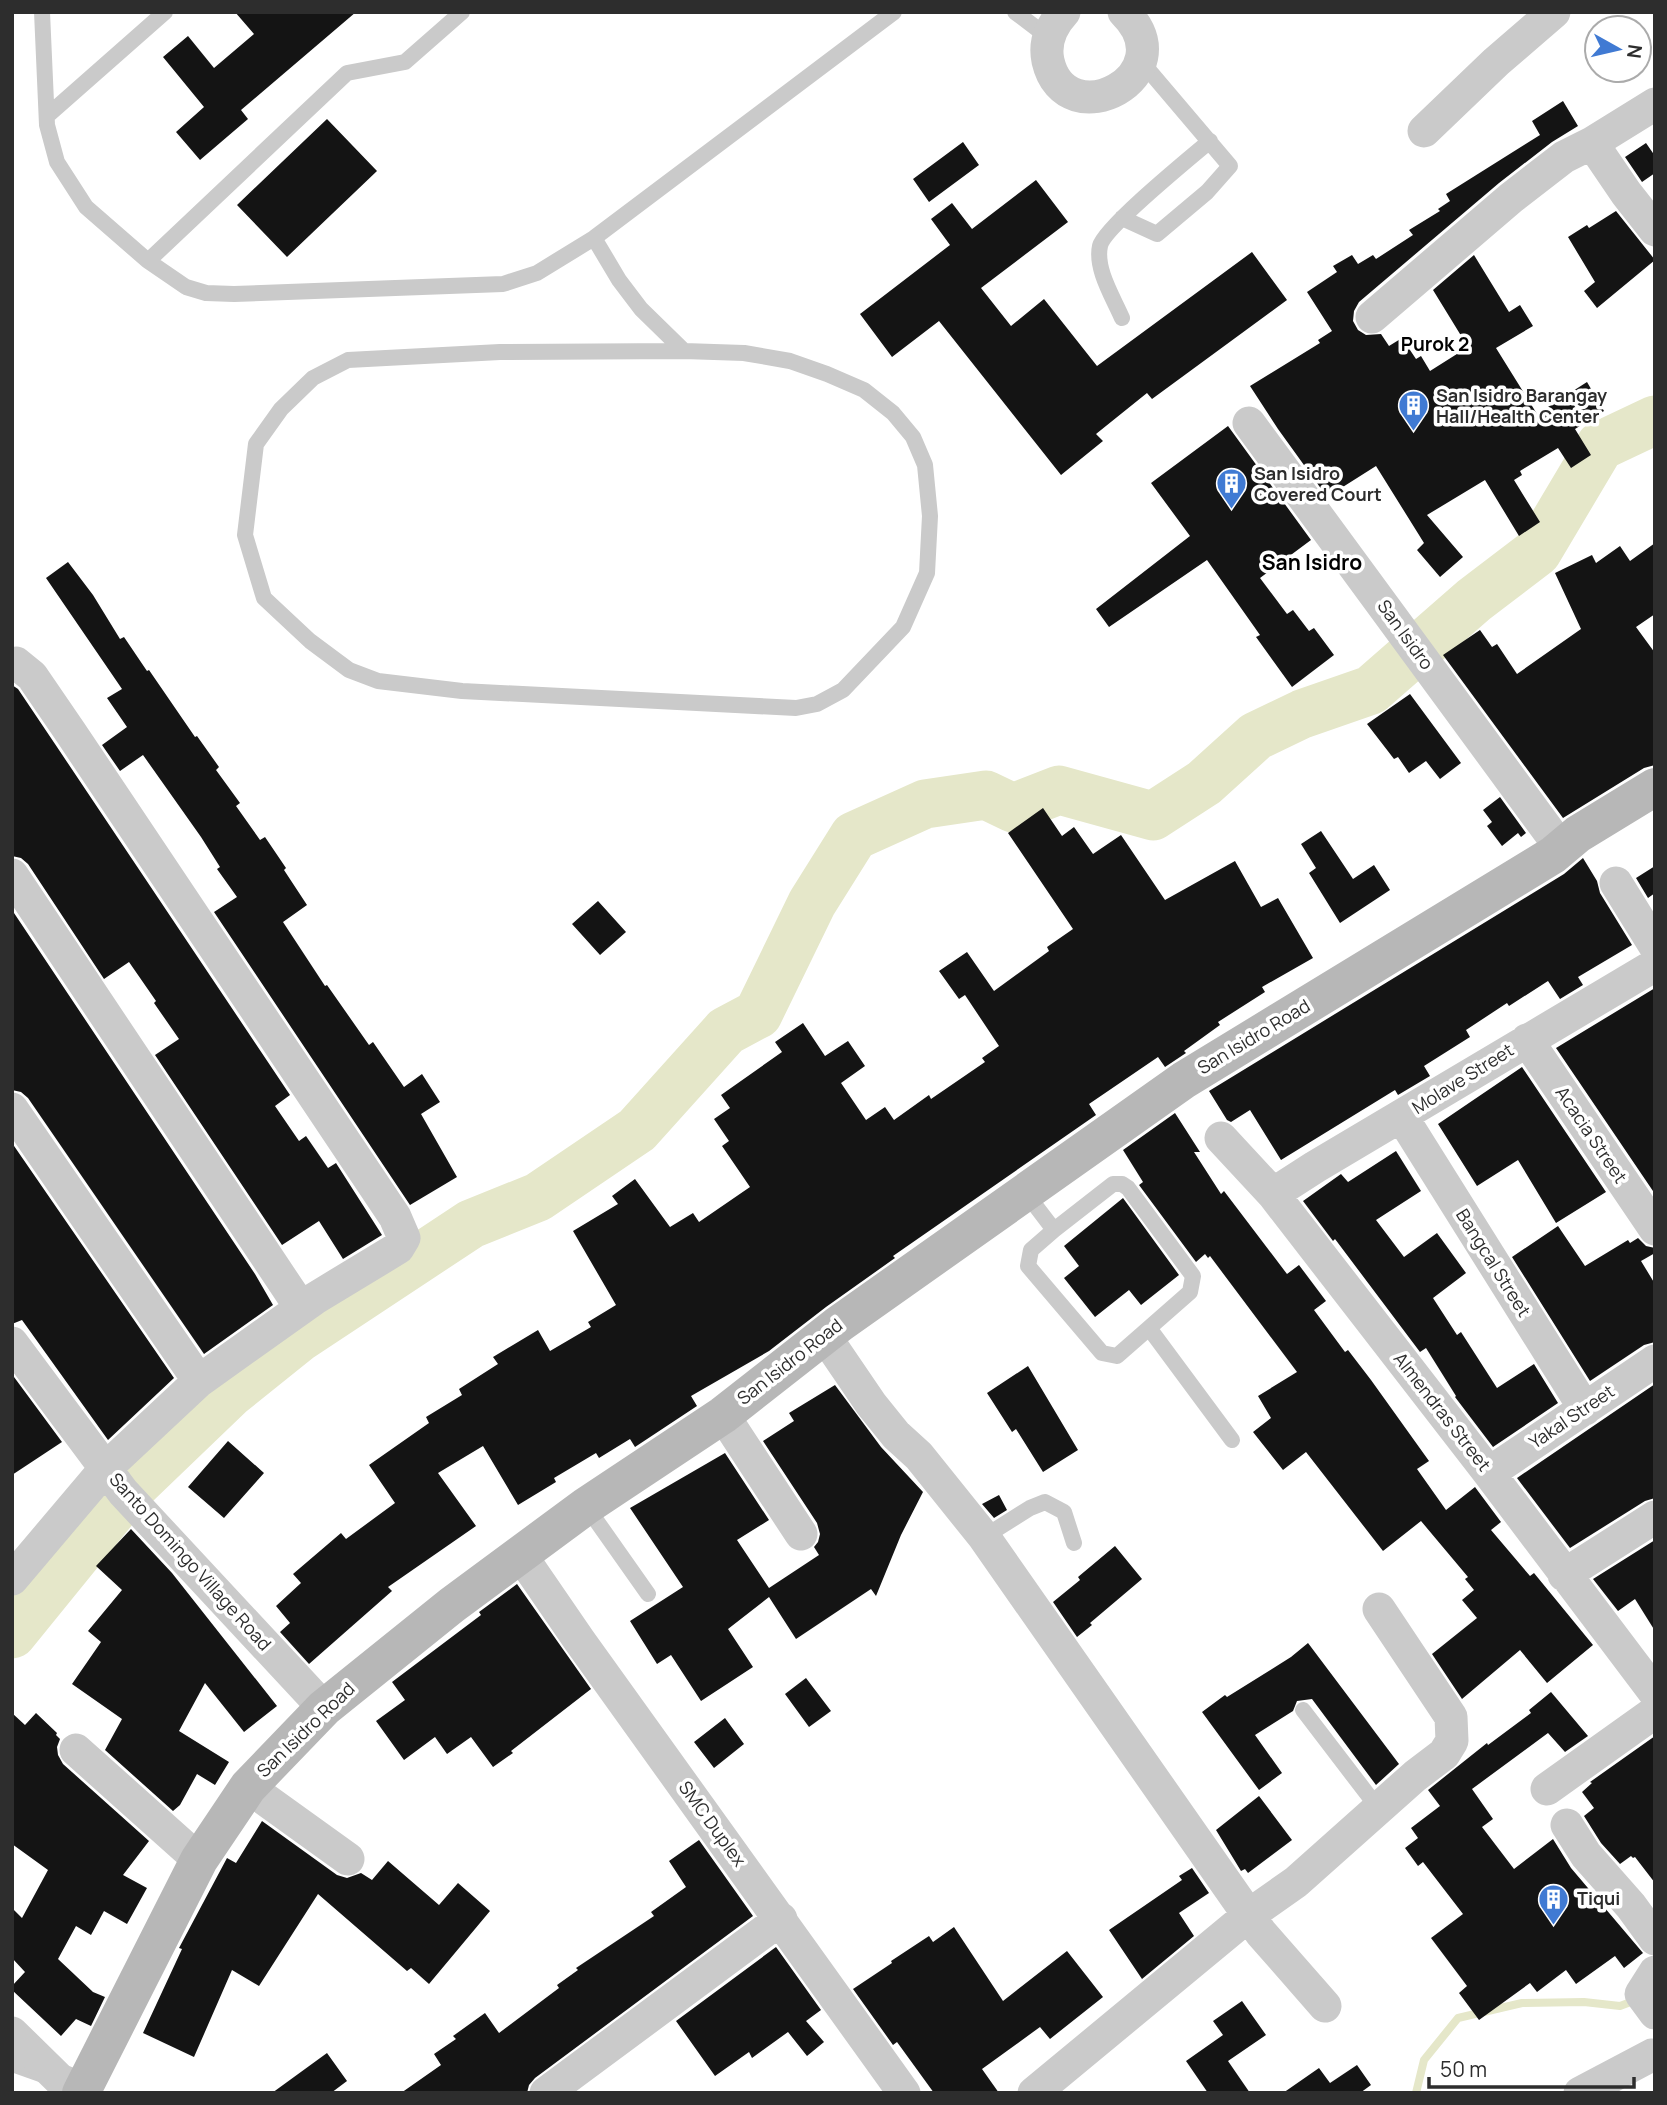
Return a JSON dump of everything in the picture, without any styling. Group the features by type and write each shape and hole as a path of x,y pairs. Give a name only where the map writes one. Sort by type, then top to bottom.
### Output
{"main road":[{"name":"San Isidro Road","path":"74,2087 199,1860 248,1787 324,1708 453,1605 586,1506 723,1415 824,1335 1184,1080 1561,848 1578,834 1655,787"}],"street":[{"path":"1424,131 1496,62 1554,12"},
{"path":"1056,25 1046,52 1057,80 1068,90 1082,96 1098,97 1112,94 1125,86 1135,74 1135,23"},
{"path":"1371,317 1511,198 1563,158 1655,104"},
{"path":"1592,143 1626,193 1655,229"},
{"name":"San Isidro","path":"1249,423 1561,848"},
{"path":"12,664 16,663 32,676 56,710 395,1217 404,1238 398,1248 301,1308 199,1381 123,1490 12,1579"},
{"path":"12,875 301,1308"},
{"path":"1616,883 1655,946"},
{"name":"Molave Street","path":"1273,1194 1655,965"},
{"name":"Acacia Street","path":"1527,1040 1655,1229"},
{"path":"12,1110 199,1381"},
{"name":"Bangcal Street","path":"1402,1117 1585,1409"},
{"name":"Almendras Street","path":"1221,1138 1273,1194 1653,1690"},
{"path":"824,1335 871,1404 896,1435 919,1456 984,1536 1261,1933 1325,2006"},
{"name":"Santo Domingo Village Road","path":"12,1343 123,1490 324,1708"},
{"name":"Yakal Street","path":"1489,1473 1655,1361"},
{"path":"723,1415 801,1534"},
{"path":"1564,1575 1655,1517"},
{"name":"SMC Duplex","path":"520,1555 904,2093"},
{"path":"1034,2093 1249,1915 1296,1882 1378,1808 1444,1754 1453,1732 1451,1717 1379,1609"},
{"path":"1547,1789 1653,1690"},
{"path":"76,1750 199,1860"},
{"path":"248,1787 348,1859"},
{"path":"1567,1825 1586,1855 1631,1906 1655,1939"},
{"path":"546,2093 781,1919"},
{"path":"12,2033 74,2087"},
{"path":"1580,2093 1654,2057"}],"lane":[{"path":"42,12 47,125 57,162 86,207 148,261 186,287 206,293 234,294 503,284 537,273 594,238 894,12"},
{"path":"47,116 164,12"},
{"path":"148,261 347,73 405,62 462,12"},
{"path":"1014,12 1056,25"},
{"path":"1122,218 1157,233 1207,192 1230,166 1210,141 1135,23"},
{"path":"1122,318 1100,264 1100,244 1122,218 1210,141"},
{"path":"594,238 640,309 684,351 744,353 790,361 827,374 864,390 893,413 913,437 925,465 930,516 926,573 903,627 843,690 817,704 796,708 463,691 378,681 349,670 310,641 264,598 245,535 256,444 281,409 313,378 348,360 500,352 684,351"},
{"path":"1114,1184 1122,1184 1128,1188 1193,1276 1190,1292 1117,1356 1102,1353 1028,1266 1031,1251 1054,1230 1114,1184"},
{"path":"1025,1192 1054,1230"},
{"path":"1150,1328 1232,1440"},
{"path":"984,1536 1030,1507 1045,1502 1064,1512 1074,1543"},
{"path":"586,1506 648,1594"},
{"path":"1303,1710 1378,1808"},
{"path":"12,2064 74,2087"}],"building":[{"path":"235,12 356,12 241,110 248,119 200,160 176,132 204,107 163,57 188,36 214,68 254,34"},
{"path":"1563,101 1578,126 1552,142 1499,183 1359,302 1354,311 1353,321 1358,330 1366,335 1381,334 1389,346 1402,338 1416,359 1421,356 1430,371 1468,347 1433,290 1474,255 1509,312 1520,305 1533,326 1496,348 1537,414 1587,382 1604,411 1575,429 1591,455 1571,468 1558,448 1520,471 1522,475 1514,480 1540,522 1519,536 1485,480 1427,515 1463,557 1440,577 1417,550 1424,543 1376,466 1327,497 1250,386 1320,343 1318,340 1332,331 1307,292 1337,272 1333,266 1352,255 1358,264 1373,255 1376,259 1413,235 1409,230 1440,211 1438,209 1450,201 1446,194 1540,135 1532,121"},
{"path":"327,119 377,171 287,257 237,205"},
{"path":"963,142 979,165 929,202 913,179"},
{"path":"1646,143 1655,156 1655,173 1642,182 1625,157"},
{"path":"1036,180 1068,222 981,288 1011,326 1044,299 1097,366 1252,252 1287,300 1152,399 1147,393 1096,434 1103,441 1061,475 939,321 892,357 860,314 950,245 931,219 952,203 972,229"},
{"path":"1616,211 1655,260 1597,308 1584,291 1595,282 1568,237"},
{"name":"San Isidro Covered Court","path":"1228,426 1311,540 1260,578 1287,614 1293,610 1309,631 1314,628 1334,655 1292,687 1256,637 1260,635 1207,560 1109,627 1096,609 1190,536 1151,483"},
{"path":"1655,543 1655,614 1636,627 1655,653 1655,765 1644,768 1563,818 1443,655 1480,630 1492,647 1497,644 1517,674 1581,629 1555,573 1592,555 1596,563 1620,546 1630,561"},
{"path":"68,562 93,595 120,639 124,637 219,767 216,770 240,803 236,806 260,840 265,837 286,868 284,870 307,905 283,922 325,986 327,985 369,1045 373,1042 404,1087 422,1074 440,1102 421,1114 457,1177 410,1205 214,912 237,897 217,869 220,867 201,837 143,755 120,771 102,745 127,727 107,698 122,689 46,578"},
{"path":"12,685 18,689 290,1095 275,1106 299,1141 306,1136 328,1168 336,1163 382,1235 343,1259 319,1221 282,1245 155,1055 179,1039 129,962 104,979 28,864 21,858 12,856"},
{"path":"1410,694 1461,763 1440,779 1426,761 1409,773 1398,757 1394,759 1367,724"},
{"path":"1500,797 1526,833 1521,837 1518,833 1502,846 1487,826 1492,822 1483,810"},
{"path":"1043,808 1062,836 1074,827 1093,854 1121,835 1165,900 1235,861 1261,907 1278,898 1313,958 1262,987 1265,992 1218,1022 1220,1025 1165,1067 1158,1057 1089,1104 1096,1115 893,1256 895,1258 769,1351 691,1396 697,1406 635,1447 630,1439 599,1458 596,1453 554,1478 556,1482 518,1505 483,1446 438,1473 476,1526 388,1587 392,1591 309,1664 280,1632 290,1623 276,1606 301,1583 293,1574 341,1533 346,1539 395,1503 369,1465 429,1423 426,1417 462,1395 459,1389 498,1364 493,1357 538,1330 550,1351 591,1327 588,1322 616,1305 573,1231 618,1204 612,1196 635,1179 670,1227 693,1213 699,1222 750,1187 722,1146 729,1141 714,1119 730,1108 721,1095 782,1052 775,1042 803,1023 825,1056 848,1041 865,1066 841,1083 866,1120 885,1107 894,1120 929,1095 931,1099 985,1062 982,1058 999,1046 965,995 959,999 939,971 967,952 994,991 1049,951 1047,947 1073,929 1008,833"},
{"path":"1321,831 1353,879 1374,865 1390,890 1340,923 1309,873 1316,868 1301,844"},
{"path":"1583,858 1597,881 1600,893 1632,945 1578,977 1583,985 1560,999 1548,981 1509,1006 1507,1003 1466,1030 1470,1037 1424,1066 1430,1076 1398,1095 1395,1090 1281,1160 1250,1110 1231,1122 1227,1120 1209,1091 1564,874"},
{"path":"1655,866 1655,893 1648,898 1636,878"},
{"path":"598,901 626,932 600,955 572,924"},
{"path":"12,910 273,1305 204,1354 28,1098 21,1092 12,1090"},
{"path":"1655,988 1655,1194 1556,1048"},
{"path":"1522,1067 1606,1192 1556,1223 1518,1160 1477,1186 1438,1124"},
{"path":"1175,1113 1200,1152 1194,1152 1221,1194 1224,1191 1287,1274 1299,1265 1326,1301 1314,1310 1345,1352 1348,1350 1371,1380 1429,1461 1417,1469 1446,1510 1475,1487 1501,1522 1491,1530 1530,1576 1534,1573 1593,1645 1547,1683 1520,1650 1462,1699 1432,1654 1477,1618 1462,1600 1474,1590 1465,1579 1468,1577 1421,1521 1383,1551 1306,1452 1283,1470 1253,1432 1271,1418 1258,1396 1297,1372 1210,1256 1208,1258 1205,1254 1196,1262 1139,1185 1143,1182 1123,1150"},
{"path":"12,1143 174,1378 108,1440 22,1320 12,1324"},
{"path":"1396,1151 1421,1191 1376,1220 1404,1257 1437,1233 1466,1273 1433,1298 1457,1335 1461,1332 1497,1388 1534,1364 1558,1403 1493,1447 1455,1397 1426,1348 1420,1352 1303,1201 1341,1174 1348,1182"},
{"path":"1123,1198 1179,1275 1141,1305 1129,1290 1095,1317 1064,1278 1079,1266 1064,1246"},
{"path":"1558,1226 1585,1266 1628,1240 1630,1243 1638,1238 1646,1246 1655,1248 1655,1253 1641,1261 1655,1284 1655,1342 1644,1345 1590,1381 1512,1257"},
{"path":"1028,1366 1078,1450 1043,1472 1016,1429 1012,1432 987,1393"},
{"path":"14,1377 62,1442 12,1475 12,1378"},
{"path":"1655,1384 1655,1498 1645,1501 1570,1548 1517,1478"},
{"path":"835,1385 881,1447 923,1492 901,1535 876,1596 871,1589 796,1639 769,1597 728,1629 753,1667 701,1701 671,1655 657,1664 630,1621 683,1587 630,1508 725,1453 769,1520 737,1540 769,1588 819,1555 814,1547 820,1534 817,1523 763,1441 794,1421 789,1413"},
{"path":"228,1441 264,1473 224,1518 188,1487"},
{"path":"999,1495 1007,1510 994,1518 982,1504"},
{"path":"131,1529 172,1573 277,1706 244,1732 205,1683 179,1731 229,1762 215,1785 197,1774 180,1805 173,1811 105,1750 122,1719 72,1684 101,1642 88,1631 122,1590 96,1566"},
{"path":"1655,1540 1655,1631 1635,1599 1618,1611 1593,1579"},
{"path":"1115,1546 1142,1579 1077,1637 1053,1602"},
{"path":"517,1584 591,1689 493,1767 471,1737 447,1754 435,1737 404,1760 376,1721 405,1700 392,1682 481,1615 479,1612"},
{"path":"1308,1643 1399,1764 1376,1785 1312,1699 1297,1701 1293,1711 1255,1735 1282,1773 1259,1790 1202,1712 1225,1695 1227,1697 1291,1657"},
{"path":"806,1678 831,1711 809,1727 785,1694"},
{"path":"1551,1692 1588,1736 1565,1752 1548,1733 1472,1789 1493,1819 1482,1827 1514,1869 1553,1839 1571,1868 1643,1953 1624,1968 1615,1956 1576,1984 1566,1970 1537,1992 1530,1983 1479,2020 1459,1993 1467,1986 1431,1938 1463,1914 1423,1862 1418,1866 1405,1848 1418,1838 1411,1828 1440,1806 1428,1790 1487,1743 1488,1745 1531,1713 1529,1710"},
{"path":"12,1713 25,1725 36,1713 57,1733 60,1739 58,1755 63,1764 149,1841 123,1875 147,1888 127,1924 104,1911 91,1935 76,1926 58,1959 93,1992 105,1997 91,2026 76,2019 61,2036 12,1990 12,1986 25,1972 12,1958 12,1908 22,1918 48,1870 12,1844"},
{"path":"725,1718 744,1744 714,1768 694,1742"},
{"path":"1655,1736 1655,1883 1635,1857 1631,1856 1620,1864 1601,1843 1584,1816 1594,1808 1582,1792 1592,1783 1590,1782"},
{"path":"1259,1796 1292,1840 1248,1873 1245,1869 1241,1871 1216,1830"},
{"path":"262,1821 337,1875 347,1878 361,1873 372,1880 388,1861 439,1905 458,1883 490,1911 429,1984 411,1968 407,1971 318,1894 259,1986 232,1970 194,2057 143,2033 182,1949 179,1948 227,1858 236,1863"},
{"path":"699,1840 753,1916 535,2078 527,2093 401,2093 441,2065 434,2054 456,2039 453,2036 485,2013 499,2033 559,1988 557,1985 578,1970 576,1968 654,1916 651,1912 686,1887 669,1861"},
{"path":"1192,1868 1209,1893 1179,1913 1194,1936 1142,1979 1109,1930 1182,1880 1179,1876"},
{"path":"954,1927 1003,2001 1067,1951 1103,1997 1050,2039 1040,2027 982,2069 999,2093 934,2093 897,2042 893,2045 853,1989 929,1936 933,1942"},
{"path":"776,1947 821,2010 806,2021 824,2042 807,2056 788,2032 752,2058 749,2052 715,2076 676,2021"},
{"path":"1242,2001 1266,2035 1228,2061 1250,2093 1208,2093 1186,2061 1223,2035 1213,2021"},
{"path":"327,2053 347,2081 331,2093 272,2093"},
{"path":"1357,2065 1371,2085 1360,2093 1283,2093 1319,2068 1330,2083"}],"waterway":[{"path":"12,1634 129,1490 229,1394 300,1337 471,1224 538,1197 637,1130 726,1031 758,1014 812,903 854,836 925,804 986,795 1013,808 1059,790 1153,816 1204,783 1256,736 1302,714 1371,690 1474,600 1537,552 1600,446 1655,420"},
{"path":"1416,2093 1424,2060 1458,2018 1522,2003 1584,2002 1620,2006 1636,2000"}],"place":[{"name":"San Isidro Barangay Hall/Health Center","path":"1413,433"},
{"name":"San Isidro Covered Court","path":"1231,511"},
{"name":"Tiqui","path":"1554,1926"}],"district":[{"name":"Purok 2","path":"1435,344"},
{"name":"San Isidro","path":"1312,563"}]}
